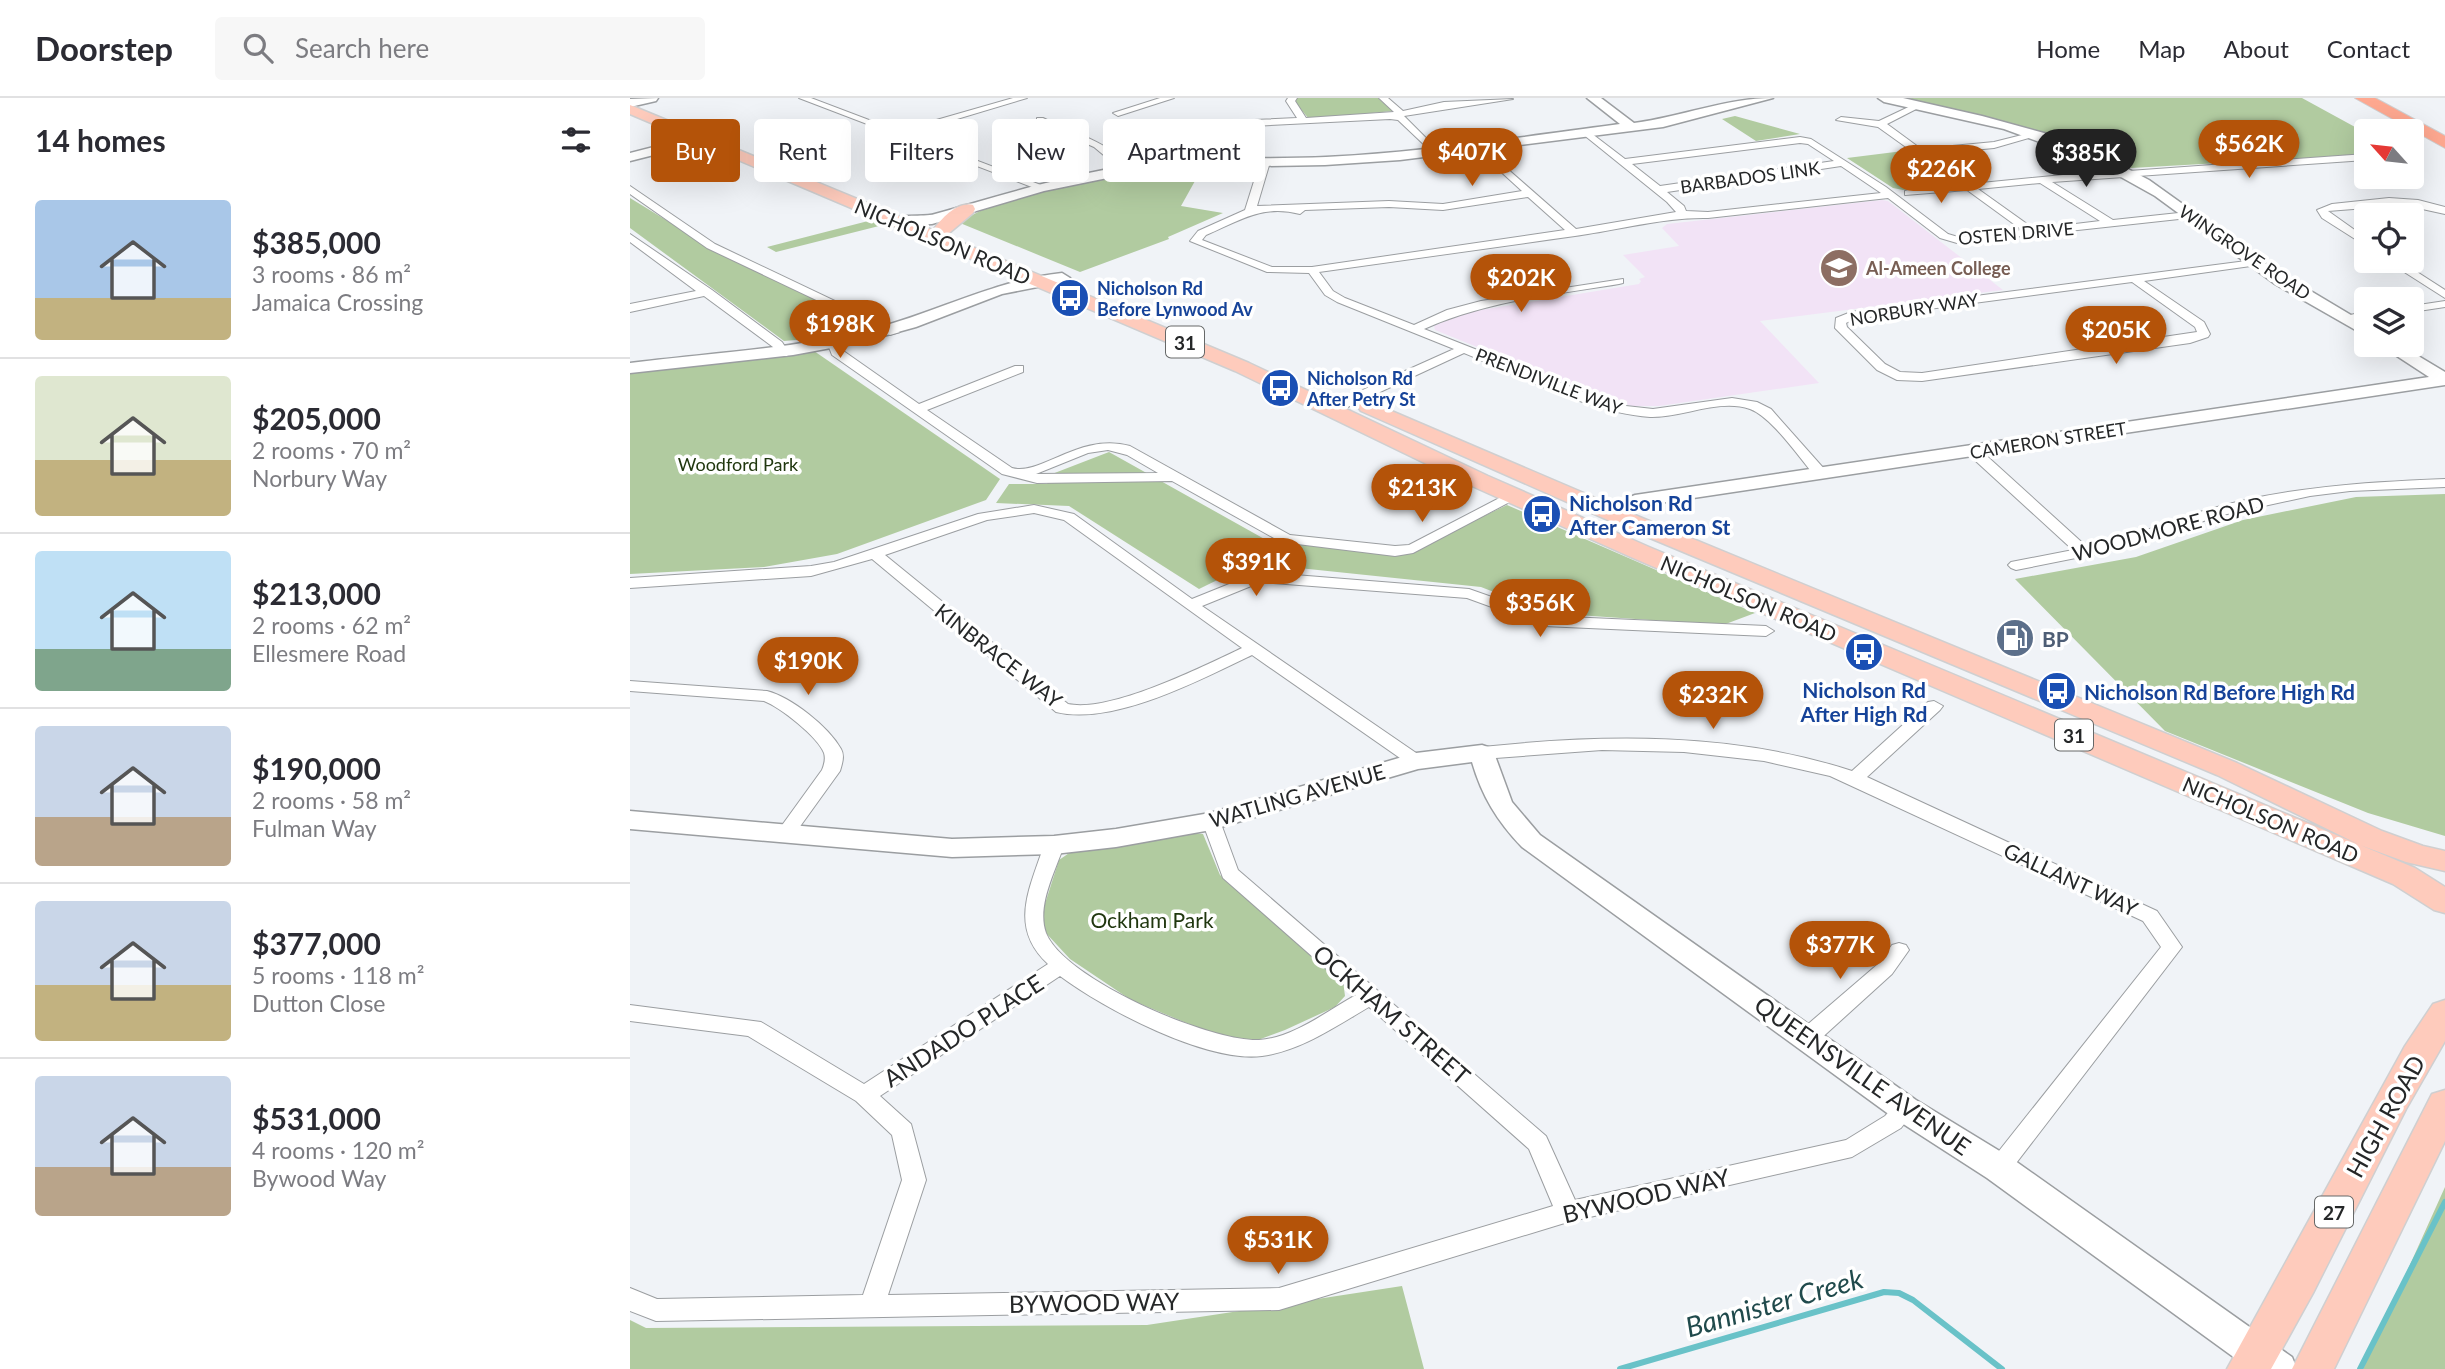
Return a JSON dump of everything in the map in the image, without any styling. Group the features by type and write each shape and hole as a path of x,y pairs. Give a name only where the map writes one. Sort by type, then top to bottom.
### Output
{"highway":[{"path":"2363,98 2445,142"},
{"path":"2397,98 2421,111"}],"main road":[{"name":"NICHOLSON ROAD","path":"635,101 672,119"},
{"name":"NICHOLSON ROAD","path":"740,150 1031,271 1062,278 1353,400 1617,515 2237,773 2371,838 2417,855 2445,861"},
{"name":"NICHOLSON ROAD","path":"740,151 897,222 943,229 1567,520 2392,871 2445,902"},
{"path":"943,229 967,209"},
{"path":"1567,520 1600,520 1617,515 1616,526 1640,552"},
{"name":"HIGH ROAD","path":"2261,1364 2302,1274 2374,1133 2445,1013"},
{"name":"27","path":"2313,1369 2445,1104"}],"street":[{"path":"803,98 865,121"},
{"path":"950,119 1023,98"},
{"path":"1118,113 1170,98"},
{"path":"1293,98 1290,101 1304,122"},
{"path":"1383,98 1394,114 1435,152"},
{"path":"1592,98 1632,127"},
{"path":"1265,162 1363,159 1479,147 1706,115 1767,98"},
{"name":"WINGROVE ROAD","path":"1884,98 1974,117 2034,135 2127,173 2254,264 2354,324"},
{"path":"1265,123 1394,114 1456,103 1509,99"},
{"path":"1880,124 1920,105"},
{"path":"1840,120 1880,124 2033,233"},
{"path":"1587,133 1680,208 1681,214"},
{"path":"1921,152 1994,145 2034,135"},
{"name":"OSTEN DRIVE","path":"1623,162 1787,139 1811,142 1890,195 1944,236 1957,240 2188,215"},
{"path":"1479,147 1574,233"},
{"path":"630,157 651,152"},
{"path":"1909,193 2127,173 2354,159"},
{"name":"BARBADOS LINK","path":"1657,190 1843,163"},
{"path":"978,164 1039,186"},
{"path":"923,226 958,208 1039,186 1103,174"},
{"path":"2043,181 2112,224"},
{"path":"1260,182 1253,209 1244,217 1202,233 1195,241 1271,270 1312,270 1574,233 1665,219 1681,214 1708,215 1890,195"},
{"path":"923,226 1039,186"},
{"path":"630,189 711,246 892,331"},
{"path":"1253,209 1289,208 1326,216 1414,204 1443,207 1531,194"},
{"path":"2375,203 2425,202 2445,211"},
{"path":"2354,204 2332,206 2322,210 2326,216 2354,235"},
{"path":"630,237 708,292 782,351"},
{"name":"NORBURY WAY","path":"2134,279 2200,325 2204,334 2190,339 1922,377 1898,376 1881,367 1841,328 1840,321 1851,316 2134,279 2254,264"},
{"name":"PRENDIVILLE WAY","path":"1312,270 1329,293 1615,409 1634,413 1732,402 1752,405 1766,412 1821,474"},
{"path":"630,370 834,344 892,331 1028,286 1031,271"},
{"path":"2411,273 2445,295"},
{"path":"1414,329 1451,312 1481,304 1619,281"},
{"path":"630,308 676,301 708,292"},
{"path":"2424,307 2445,304"},
{"path":"2345,318 2354,317"},
{"path":"834,344 836,352 1007,471 1037,479 1175,477"},
{"path":"1332,410 1464,349"},
{"path":"2408,357 2445,379"},
{"path":"917,409 1019,369"},
{"name":"CAMERON STREET","path":"1617,515 1631,513 1651,499 2445,379"},
{"path":"1020,476 1092,448 1110,445 1121,447 1286,539 1395,551 1413,549 1514,496"},
{"path":"1973,451 2085,553"},
{"name":"WOODMORE ROAD","path":"2016,565 2121,545 2214,512 2296,495 2350,487 2445,482"},
{"path":"630,583 811,571 874,554 983,516 1021,509 1046,510 1069,516 1416,761"},
{"name":"KINBRACE WAY","path":"874,554 1062,708 1093,710 1172,687 1255,648"},
{"path":"1190,604 1259,577 1469,594 1545,621 1766,631"},
{"path":"630,686 767,696 782,700 792,708 833,751 835,760 831,771 784,835"},
{"path":"1855,778 1934,706"},
{"name":"WATLING AVENUE","path":"630,820 952,848 1054,845 1116,838 1211,821 1416,761 1538,746 1669,747 1758,753 1855,778"},
{"name":"QUEENSVILLE AVENUE","path":"1482,753 1494,795 1503,813 1531,841 1905,1109 1999,1168 2261,1364"},
{"name":"GALLANT WAY","path":"1855,778 2150,916 2172,947 1999,1168"},
{"name":"OCKHAM STREET","path":"1211,821 1230,873 1538,1143 1568,1212"},
{"path":"1054,845 1034,912 1036,936 1061,965 1121,1006 1231,1048 1261,1048 1294,1036 1372,996"},
{"path":"1808,1037 1885,969 1899,950"},
{"name":"ANDADO PLACE","path":"864,1095 1061,965"},
{"path":"630,1013 753,1028 864,1095 903,1131 914,1180 873,1305"},
{"name":"BYWOOD WAY","path":"630,1299 656,1310 1279,1299 1568,1212 1852,1148 1893,1122 1905,1109"}],"shaded area":[{"path":"1888,201 2003,290 1760,321 1819,383 1659,406 1632,406 1606,399 1435,330 1434,326 1463,313 1639,284 1639,279 1645,277 1623,255 1679,246 1662,228 1667,224"}],"green space":[{"path":"1378,98 1393,111 1309,119 1293,100"},
{"path":"1908,98 2302,98 2354,126 2354,156 2131,168 2050,134"},
{"path":"1735,116 1800,134 1756,141 1722,119"},
{"path":"1911,150 1954,182 1950,185 1903,190 1893,188 1847,158"},
{"path":"1103,176 1103,182 1194,182 1181,206 1223,213 1168,237 1169,239 1080,272 960,223 998,204 1078,182 1089,182 1089,179"},
{"path":"630,198 725,256 871,323 819,338 784,341 630,228"},
{"path":"872,220 883,225 776,252 767,247"},
{"name":"Woodford Park","path":"814,351 1000,479 986,500 837,554 764,567 630,574 630,373"},
{"path":"1109,452 1268,541 1402,555 1507,505 1755,613 1723,625 1548,613 1481,587 1252,563 1199,589 1069,506 996,503 1009,484 1047,484 1052,474"},
{"path":"2445,494 2445,836 2368,813 2165,731 2015,579 2136,557 2243,520 2356,497"},
{"name":"Ockham Park","path":"1183,832 1203,834 1220,875 1343,981 1345,996 1335,1007 1258,1040 1230,1041 1131,1000 1070,959 1045,932 1042,913 1059,860 1075,849"},
{"path":"2445,1187 2445,1369 2363,1369"},
{"path":"1402,1286 1424,1369 630,1369 630,1320 646,1328 1147,1325"}],"waterway":[{"path":"2360,1369 2445,1202"},
{"name":"Bannister Creek","path":"1620,1369 1884,1292 1899,1293 1913,1300 2002,1369"}],"place":[{"name":"Al-Ameen College","path":"1839,268"},
{"name":"Nicholson Rd Before Lynwood Av","path":"1070,298"},
{"name":"Nicholson Rd After Petry St","path":"1280,388"},
{"name":"Nicholson Rd After Cameron St","path":"1542,514"},
{"name":"BP","path":"2015,638"},
{"name":"Nicholson Rd After High Rd","path":"1864,652"},
{"name":"Nicholson Rd Before High Rd","path":"2057,691"}]}
